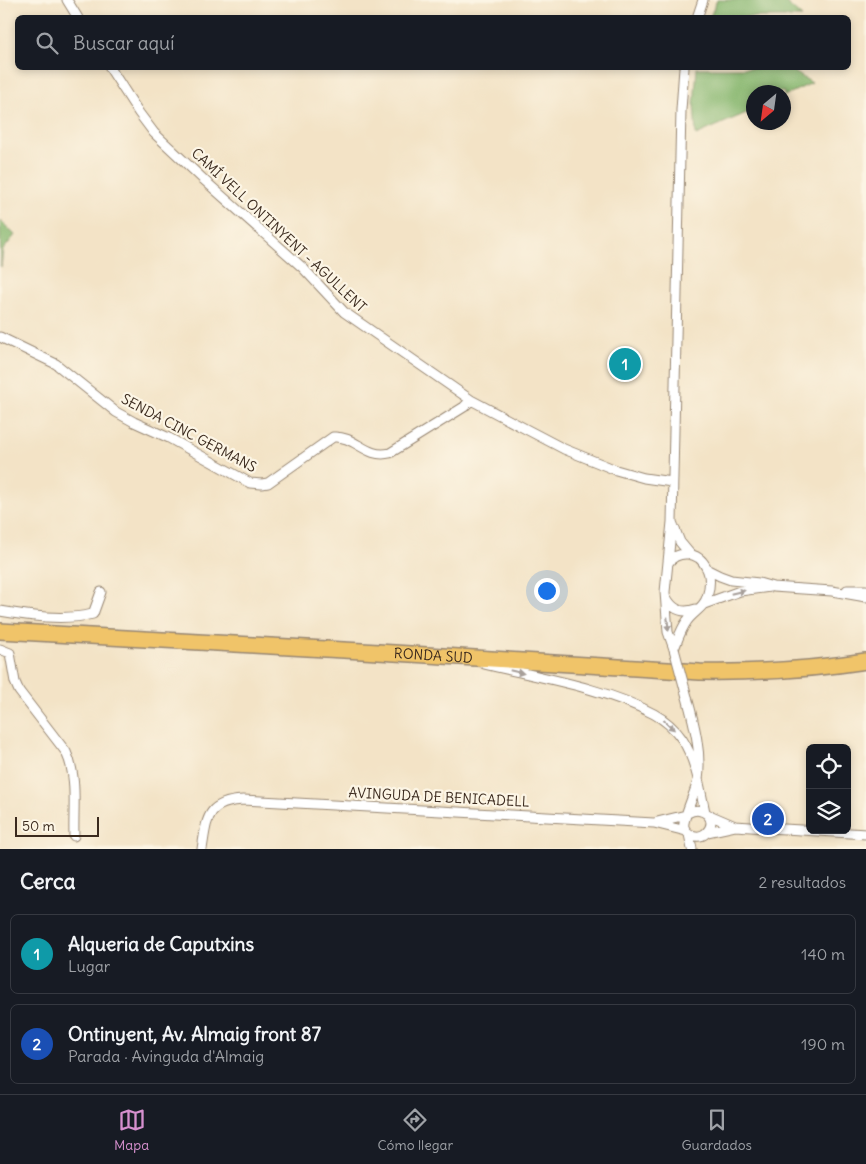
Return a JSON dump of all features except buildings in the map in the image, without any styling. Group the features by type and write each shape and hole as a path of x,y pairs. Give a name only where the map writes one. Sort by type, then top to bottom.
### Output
{"main road":[{"name":"RONDA SUD","path":"0,632 700,672 802,670 866,661"}],"street":[{"path":"67,0 76,15"},
{"path":"698,15 703,0"},
{"name":"CAMÍ VELL ONTINYENT - AGULLENT","path":"111,70 154,133 303,268 344,312 471,400 564,449 616,470 644,478 672,482"},
{"path":"684,70 672,522 666,575 666,597 668,632 696,736 698,780 683,823 694,849"},
{"name":"SENDA CINC GERMANS","path":"0,337 56,364 123,416 169,438 241,479 257,484 268,483 333,437 344,438 375,454 390,453 464,407 471,400"},
{"path":"672,522 680,542 690,554 700,559 708,570 732,580 759,583 773,587 832,591 866,590"},
{"path":"668,563 676,555 690,554"},
{"path":"674,649 684,625 702,606 709,588 708,570"},
{"path":"666,597 672,607 687,612 735,593 773,587"},
{"path":"832,591 866,597"},
{"path":"0,611 27,616 82,616 93,614 101,592"},
{"path":"0,649 10,654 15,682 19,691 66,752 70,761 73,774 74,836"},
{"path":"452,657 568,684 609,696 654,714 674,729 683,740 690,755 710,823 694,849"},
{"name":"AVINGUDA DE BENICADELL","path":"202,849 208,817 211,812 224,803 232,801 256,800 654,823"},
{"path":"654,823 687,814 696,809 735,826"},
{"path":"654,823 703,834 735,826 866,834"}],"green space":[{"path":"717,0 783,0 800,15 711,15"},
{"path":"697,70 791,70 812,83 791,93 791,85 746,85 746,113 696,135 694,105"},
{"path":"0,220 15,235 3,250 1,267"}],"place":[{"name":"Alqueria de Caputxins","path":"625,364"},
{"name":"Ontinyent, Av. Almaig front 87","path":"768,819"}]}
